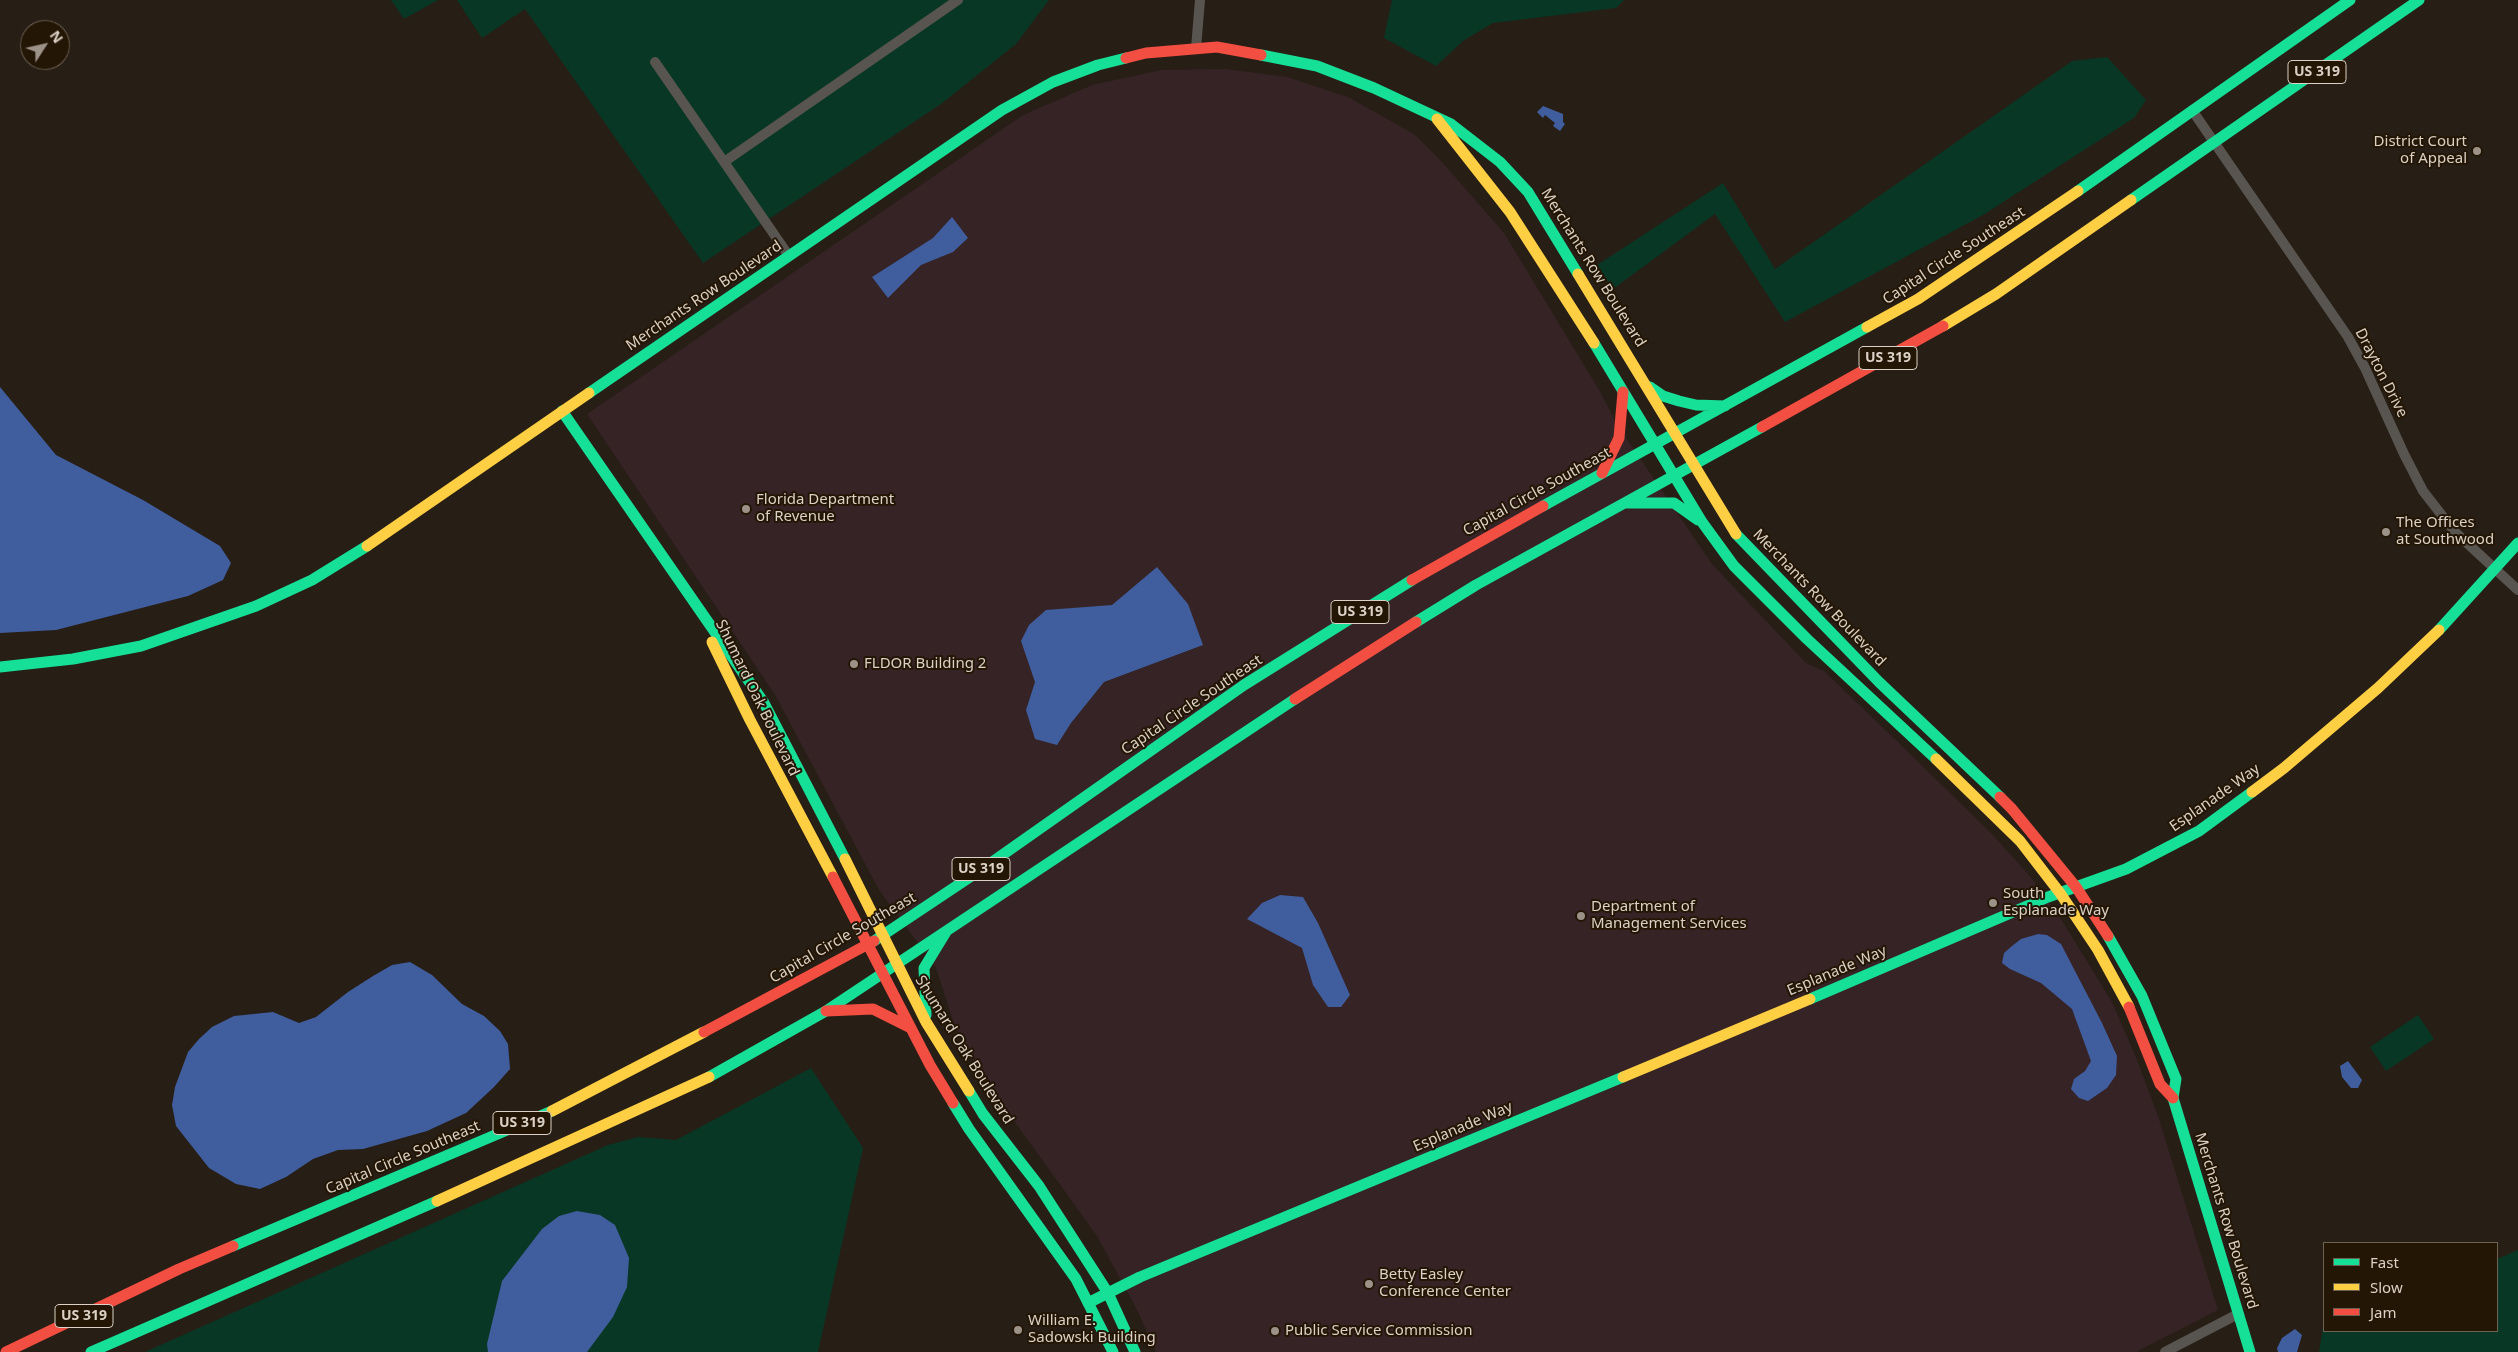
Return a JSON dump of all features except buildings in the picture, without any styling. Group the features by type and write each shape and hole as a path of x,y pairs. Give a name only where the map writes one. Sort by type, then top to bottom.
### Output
{"street":[{"path":"724,162 958,0"},
{"path":"1196,48 1200,0"},
{"name":"Capital Circle Southeast","path":"6,1352 179,1269 556,1109 767,1000 884,935 988,865 1244,685 1441,562 1918,300 2048,212 2350,0"},
{"name":"US 319","path":"91,1352 498,1175 721,1072 826,1011 896,962 948,930 1315,685 1476,585 1904,349 1996,294 2419,0"},
{"name":"Merchants Row Boulevard","path":"0,667 73,658 141,646 256,606 312,580 370,544 955,141 1002,110 1054,82 1098,65 1146,52 1196,48 1218,47 1317,66 1374,88 1451,124 1500,162 1528,192 1739,538 1839,640 2012,809 2076,887 2116,949 2142,996 2176,1079 2173,1098 2250,1352"},
{"path":"655,62 789,256"},
{"name":"Drayton Drive","path":"2192,110 2348,337 2366,368 2404,454 2423,491 2455,532 2518,590"},
{"name":"Merchants Row Boulevard","path":"1436,118 1510,212 1702,522 1734,566 1978,798 2020,841 2060,893 2098,950 2126,1000 2160,1084 2173,1098"},
{"path":"1648,386 1663,396 1679,401 1696,405 1725,406"},
{"path":"1602,472 1619,438 1623,392"},
{"name":"Shumard Oak Boulevard","path":"562,411 764,703 884,935 926,1022 983,1114 1039,1186 1108,1292 1135,1352"},
{"path":"1627,503 1674,503 1702,522"},
{"name":"Esplanade Way","path":"1088,1303 1108,1292 2060,893 2135,865 2199,831 2284,768 2414,654 2495,570 2518,543"},
{"name":"Shumard Oak Boulevard","path":"692,600 750,720 868,944 909,1027 969,1129 1070,1270 1113,1352"},
{"path":"1826,655 1839,640"},
{"path":"926,1022 922,979 924,968 930,954 948,930"},
{"path":"826,1011 873,1009 909,1027"},
{"path":"1020,1201 1039,1186"},
{"path":"2166,1352 2238,1314"},
{"path":"0,1341 29,1342"}],"shaded area":[{"path":"1226,69 1287,77 1348,97 1414,134 1443,163 1504,233 1601,393 1616,423 1712,564 1806,663 1824,671 1991,833 2030,876 2061,919 2112,1002 2136,1057 2159,1119 2218,1310 2136,1352 1156,1352 1138,1312 1097,1236 981,1075 954,1024 936,968 879,890 775,695 587,414 1023,115 1092,85 1161,70"}],"green space":[{"path":"391,0 438,0 404,19"},
{"path":"457,0 1049,0 1016,44 941,104 703,263 525,9 482,38"},
{"path":"1392,0 1624,0 1616,8 1493,23 1463,41 1436,66 1384,38"},
{"path":"2107,57 2146,100 2134,118 1983,215 1785,322 1715,214 1613,289 1597,265 1723,183 1775,269 2072,61"},
{"path":"2418,1015 2434,1039 2386,1071 2370,1047"},
{"path":"811,1068 863,1148 818,1352 145,1352 608,1145 638,1137 676,1140"},
{"path":"2518,1250 2518,1352 2319,1352 2323,1326 2323,1332 2498,1332 2498,1259"}],"water":[{"path":"1543,106 1563,114 1563,122 1565,124 1560,131 1553,126 1555,123 1545,115 1543,118 1537,112"},
{"path":"952,217 968,238 953,252 921,265 888,298 872,277 933,238"},
{"path":"0,387 56,455 143,500 220,546 231,563 223,580 188,596 56,630 0,633"},
{"path":"1157,567 1188,604 1203,645 1104,682 1071,723 1057,745 1035,739 1026,710 1035,682 1021,641 1029,625 1046,610 1112,605"},
{"path":"1280,895 1303,897 1318,923 1350,995 1341,1007 1328,1007 1313,985 1302,948 1247,919 1262,903"},
{"path":"2038,934 2047,935 2061,944 2117,1056 2116,1075 2107,1088 2088,1101 2079,1098 2071,1089 2074,1079 2085,1071 2091,1061 2072,1009 2041,983 2010,969 2002,963 2004,953 2012,946 2021,939"},
{"path":"410,962 432,975 462,1004 484,1016 500,1031 508,1044 510,1069 494,1087 466,1113 427,1131 363,1149 338,1150 313,1159 286,1177 260,1189 236,1184 209,1168 176,1126 172,1105 175,1087 188,1052 199,1039 212,1027 234,1016 273,1012 299,1023 316,1017 348,992 373,976 392,965"},
{"path":"2348,1061 2362,1080 2358,1088 2351,1088 2342,1077 2340,1066"},
{"path":"577,1211 600,1215 615,1225 629,1258 627,1287 613,1317 587,1352 488,1352 487,1344 502,1281 542,1229 559,1216"},
{"path":"2295,1329 2302,1335 2297,1352 2278,1352 2277,1348 2282,1338"}],"traffic: fast":[{"path":"2078,191 2350,0"},
{"path":"2131,200 2419,0"},
{"path":"1261,55 1317,66 1374,88 1451,124 1500,162 1528,192 1578,274"},
{"path":"589,393 1002,110 1053,82 1098,65 1126,58"},
{"path":"1543,506 1867,327"},
{"path":"1594,343 1702,522 1734,566 1807,639 1936,759"},
{"path":"1650,387 1663,396 1679,401 1696,405 1725,406"},
{"path":"562,411 764,703 845,859"},
{"path":"1416,622 1476,585 1762,427"},
{"path":"1627,503 1674,503 1698,520"},
{"path":"1736,534 1879,682 2000,797"},
{"path":"2439,630 2518,543"},
{"path":"0,667 73,659 141,646 256,606 312,580 367,546"},
{"path":"874,941 988,865 1244,685 1412,580"},
{"path":"709,1077 826,1011 1295,699"},
{"path":"1810,999 2048,897 2126,869 2199,831 2252,792"},
{"path":"926,1015 924,968 946,932"},
{"path":"2108,936 2142,996 2176,1079 2173,1098 2250,1352"},
{"path":"1088,1303 1140,1277 1623,1077"},
{"path":"969,1091 983,1114 1039,1186 1108,1293 1135,1352"},
{"path":"953,1103 969,1129 1076,1279 1113,1352"},
{"path":"233,1246 552,1111"},
{"path":"91,1352 437,1201"}],"traffic: slow":[{"path":"1437,119 1510,212 1594,343"},
{"path":"1867,327 1918,299 2078,191"},
{"path":"1943,326 1996,294 2131,200"},
{"path":"1578,274 1736,534"},
{"path":"367,546 589,393"},
{"path":"2252,792 2284,768 2378,688 2439,630"},
{"path":"712,642 750,720 833,877"},
{"path":"1936,759 2020,841 2060,893 2098,950 2129,1007"},
{"path":"845,859 926,1022 969,1091"},
{"path":"1623,1077 1810,999"},
{"path":"552,1111 704,1032"},
{"path":"437,1201 709,1077"}],"traffic: jam":[{"path":"1126,58 1146,53 1217,47 1261,55"},
{"path":"1762,427 1943,326"},
{"path":"1602,473 1619,438 1623,392"},
{"path":"1412,580 1543,506"},
{"path":"1295,699 1416,622"},
{"path":"2000,797 2076,887 2108,936"},
{"path":"833,877 930,1065 953,1103"},
{"path":"704,1032 874,941"},
{"path":"2129,1007 2160,1084 2173,1098"},
{"path":"826,1011 873,1009 909,1027"},
{"path":"6,1352 179,1269 233,1246"}],"place":[{"name":"District Court of Appeal","path":"2477,151"},
{"name":"Florida Department of Revenue","path":"746,509"},
{"name":"The Offices at Southwood","path":"2386,532"},
{"name":"FLDOR Building 2","path":"854,664"},
{"name":"South Esplanade Way","path":"1993,903"},
{"name":"Department of Management Services","path":"1581,916"},
{"name":"Betty Easley Conference Center","path":"1369,1284"},
{"name":"William E. Sadowski Building","path":"1018,1330"},
{"name":"Public Service Commission","path":"1275,1331"}]}
